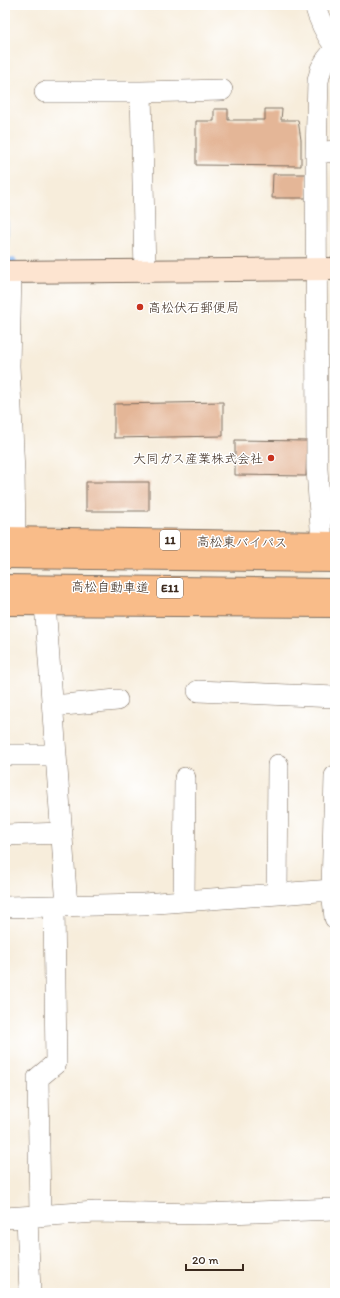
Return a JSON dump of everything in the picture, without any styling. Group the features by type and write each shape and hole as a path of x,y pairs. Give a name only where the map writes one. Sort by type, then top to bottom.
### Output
{"highway":[{"name":"高松東バイパス","path":"10,538 328,543"},
{"name":"E11","path":"5,557 335,561"},
{"name":"高松自動車道","path":"5,586 335,604"},
{"path":"5,604 335,604"}],"street":[{"path":"314,5 321,23 335,48 321,69 318,81 325,152 326,469 328,543"},
{"path":"45,92 222,90"},
{"path":"140,92 145,272"},
{"path":"10,538 14,472 9,366 8,272 145,272 326,269"},
{"path":"30,1293 38,1078 56,1063 61,906 62,833 45,604"},
{"path":"198,691 335,697"},
{"path":"53,706 117,700"},
{"path":"10,755 56,755"},
{"path":"277,894 278,765"},
{"path":"184,901 186,778"},
{"path":"335,784 332,890 335,918"},
{"path":"5,835 62,833"},
{"path":"5,907 143,904 332,890"},
{"path":"5,1218 96,1212 203,1214 335,1209"}],"building":[{"path":"214,109 228,109 228,120 265,120 265,109 282,109 281,120 298,120 301,140 301,166 196,165 196,121 214,121"},
{"path":"273,174 307,174 307,198 272,198"},
{"path":"223,402 223,436 114,438 114,404"},
{"name":"大同ガス産業株式会社","path":"235,440 307,441 306,476 235,475"},
{"path":"86,482 149,482 149,511 86,511"}],"waterway":[{"path":"5,176 6,262 14,261"}],"place":[{"name":"高松伏石郵便局","path":"140,307"},
{"name":"大同ガス産業株式会社","path":"271,458"}]}
